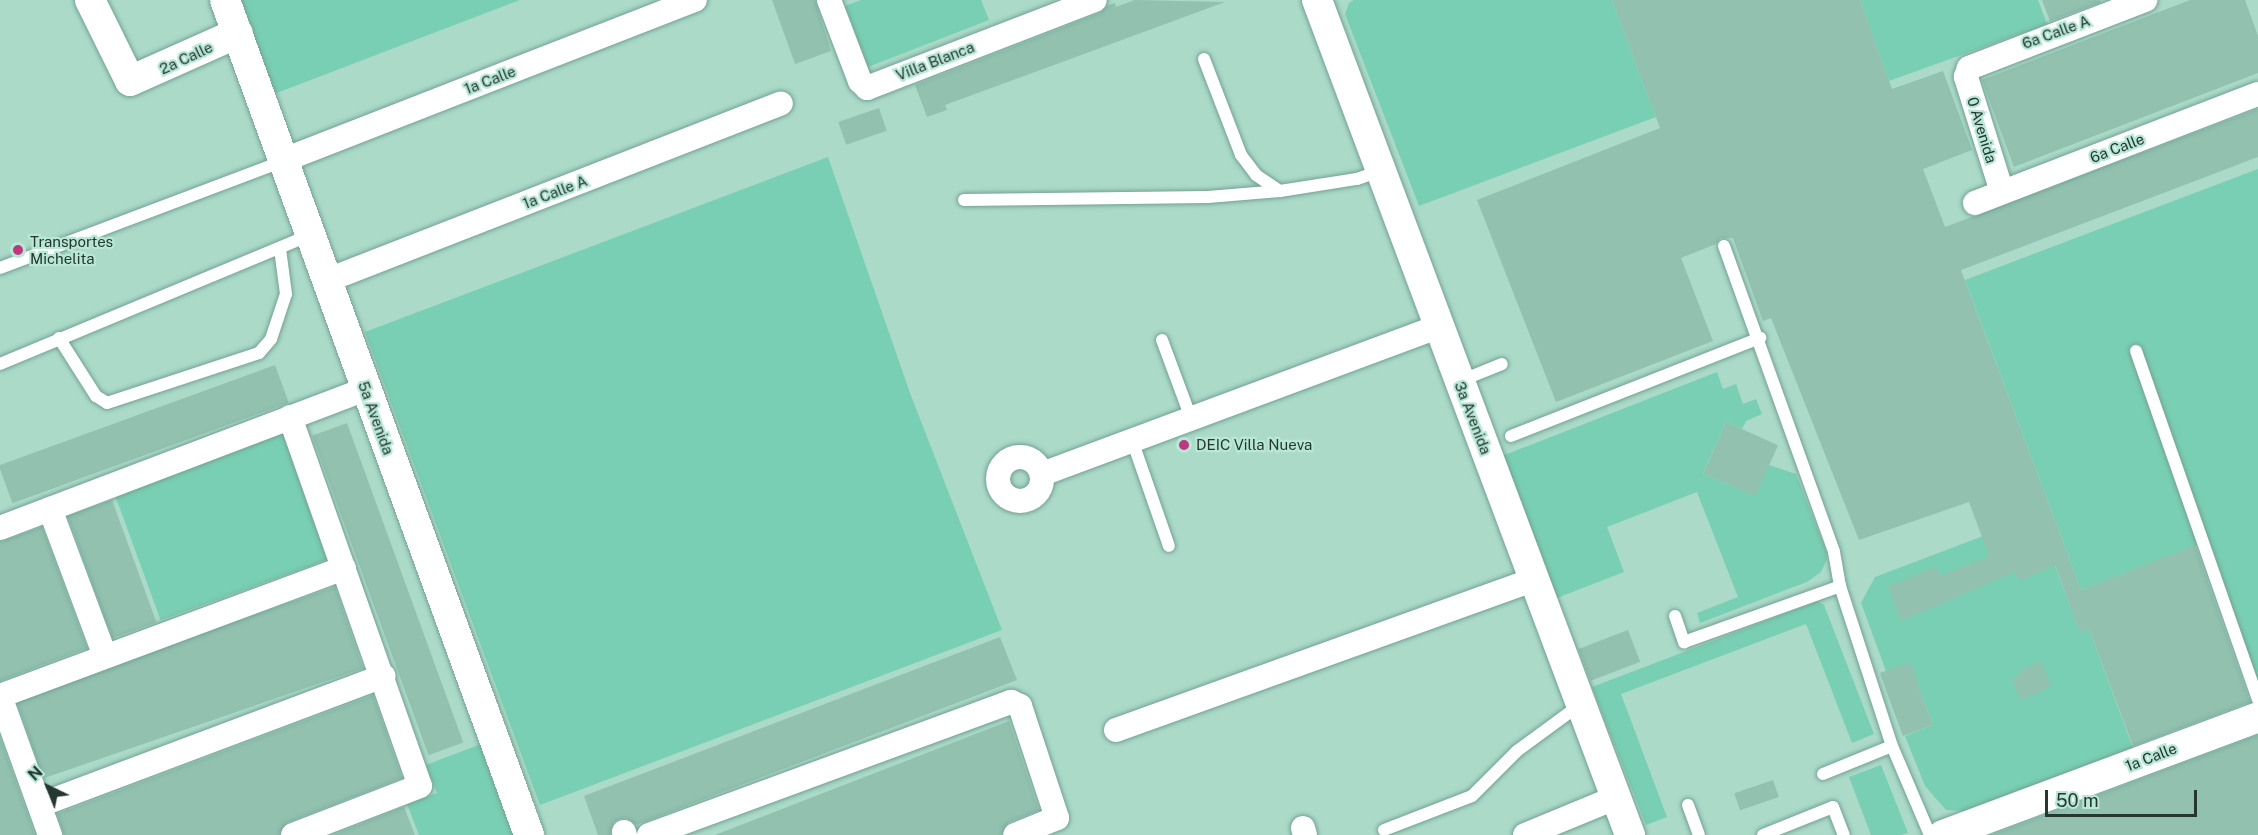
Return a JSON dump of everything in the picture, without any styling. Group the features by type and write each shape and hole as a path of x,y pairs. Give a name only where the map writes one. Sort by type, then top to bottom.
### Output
{"street":[{"name":"2a Calle","path":"90,0 126,78 134,82 238,33"},
{"name":"5a Avenida","path":"225,0 312,234 365,389 530,835"},
{"name":"1a Calle","path":"284,160 695,0"},
{"name":"Villa Blanca","path":"829,0 860,81 867,88 1095,0"},
{"name":"3a Avenida","path":"1317,0 1630,835"},
{"name":"6a Calle A","path":"1969,68 2145,0"},
{"name":"0 Avenida","path":"1969,68 1966,77 2002,192"},
{"name":"6a Calle","path":"1975,203 2258,94"},
{"name":"1a Calle A","path":"328,280 781,103"},
{"path":"1042,474 1439,326"},
{"path":"0,528 365,389"},
{"path":"290,417 384,676 420,786 293,835"},
{"path":"50,508 105,656"},
{"path":"50,835 0,696 344,568"},
{"path":"1116,730 1535,579"},
{"path":"40,805 384,676"},
{"path":"649,835 1016,702 1057,818 1015,835"},
{"name":"1a Calle","path":"1943,835 2258,717"},
{"path":"1525,835 1617,797"}],"lane":[{"path":"1204,59 1241,155 1256,175 1280,191"},
{"path":"0,268 284,160"},
{"path":"964,200 1208,197 1280,191 1357,179 1381,170"},
{"path":"0,364 312,234"},
{"path":"1724,246 1760,338 1834,552 1840,586 1892,746 1930,835"},
{"path":"59,338 96,396 107,403 259,353 271,339 286,294 280,249"},
{"path":"1511,436 1760,338"},
{"path":"1162,340 1191,418"},
{"path":"2136,351 2258,699"},
{"path":"1458,381 1502,364"},
{"path":"1132,440 1169,546"},
{"path":"1675,616 1684,642 1840,586"},
{"path":"1384,830 1472,796 1517,751 1582,703"},
{"path":"1823,774 1892,746"},
{"path":"1688,805 1699,835"},
{"path":"1763,835 1833,807 1844,835"}],"green space":[{"path":"239,0 520,0 274,94"},
{"path":"861,0 981,0 989,20 868,67 845,6"},
{"path":"1354,0 1612,0 1656,117 1419,206 1345,14 1349,3"},
{"path":"1860,0 2038,0 2047,24 1889,81"},
{"path":"828,157 910,393 1002,630 540,805 365,332"},
{"path":"2258,169 2258,700 2253,702 2197,545 2081,590 1965,280"},
{"path":"1717,372 1723,389 1736,384 1743,404 1756,399 1762,414 1746,421 1742,429 1726,422 1703,473 1755,496 1769,465 1796,474 1826,551 1827,559 1821,572 1807,582 1700,623 1697,613 1738,597 1697,492 1607,527 1624,572 1557,598 1502,456"},
{"path":"283,433 329,559 161,620 115,494"},
{"path":"2036,516 2080,632 2089,629 2133,748 1966,811 1946,810 1925,786 1905,736 1933,725 1910,663 1886,671 1861,603 1875,577"},
{"path":"1818,601 1824,605 1874,734 1852,743 1806,624 1621,694 1667,817 1646,825 1592,687"},
{"path":"481,744 519,835 419,835 407,804 437,793 426,765"},
{"path":"1881,765 1908,833 1871,835 1849,777"}],"building":[{"path":"772,0 815,0 831,51 795,64"},
{"path":"1135,0 1225,2 945,105 947,110 927,117 915,85 1100,13 1108,5 1115,3 1116,7"},
{"path":"1612,0 1860,0 1892,89 1943,71 1949,87 1972,150 1923,169 1945,227 2258,109 2258,157 1961,270 2081,590 2195,545 2250,702 2133,746 2089,629 2080,633 2055,565 2020,581 2015,572 1901,621 1888,586 1936,567 1940,576 1989,556 1969,502 1859,540 1771,318 1763,321 1733,238 1721,238 1716,244 1681,258 1713,341 1556,402 1477,200 1660,128"},
{"path":"2042,0 2100,0 2101,2 2050,21"},
{"path":"2190,0 2245,0 2258,36 2258,73 2014,167 1982,80"},
{"path":"879,108 887,131 846,145 838,122"},
{"path":"275,365 289,403 12,503 0,465"},
{"path":"1726,422 1778,445 1755,496 1703,473"},
{"path":"347,423 463,742 429,755 312,436"},
{"path":"112,500 156,622 112,638 68,516"},
{"path":"42,527 87,648 0,681 0,542"},
{"path":"335,587 363,668 43,778 15,697"},
{"path":"1628,630 1640,662 1591,681 1579,649"},
{"path":"1000,637 1017,680 636,825 627,818 619,819 613,823 610,835 598,835 584,796"},
{"path":"2041,661 2051,687 2020,700 2012,679 2021,675 2019,671"},
{"path":"1910,662 1933,725 1903,736 1880,673"},
{"path":"373,695 402,778 288,822 279,835 64,835 57,814"},
{"path":"1009,721 1039,810 1009,822 1001,835 715,835"},
{"path":"2258,735 2258,835 1992,835"},
{"path":"0,738 35,835 0,835"},
{"path":"1773,780 1779,797 1740,810 1734,793"},
{"path":"404,807 415,835 333,835"}],"place":[{"name":"Transportes Michelita","path":"18,250"},
{"name":"DEIC Villa Nueva","path":"1184,445"}]}
